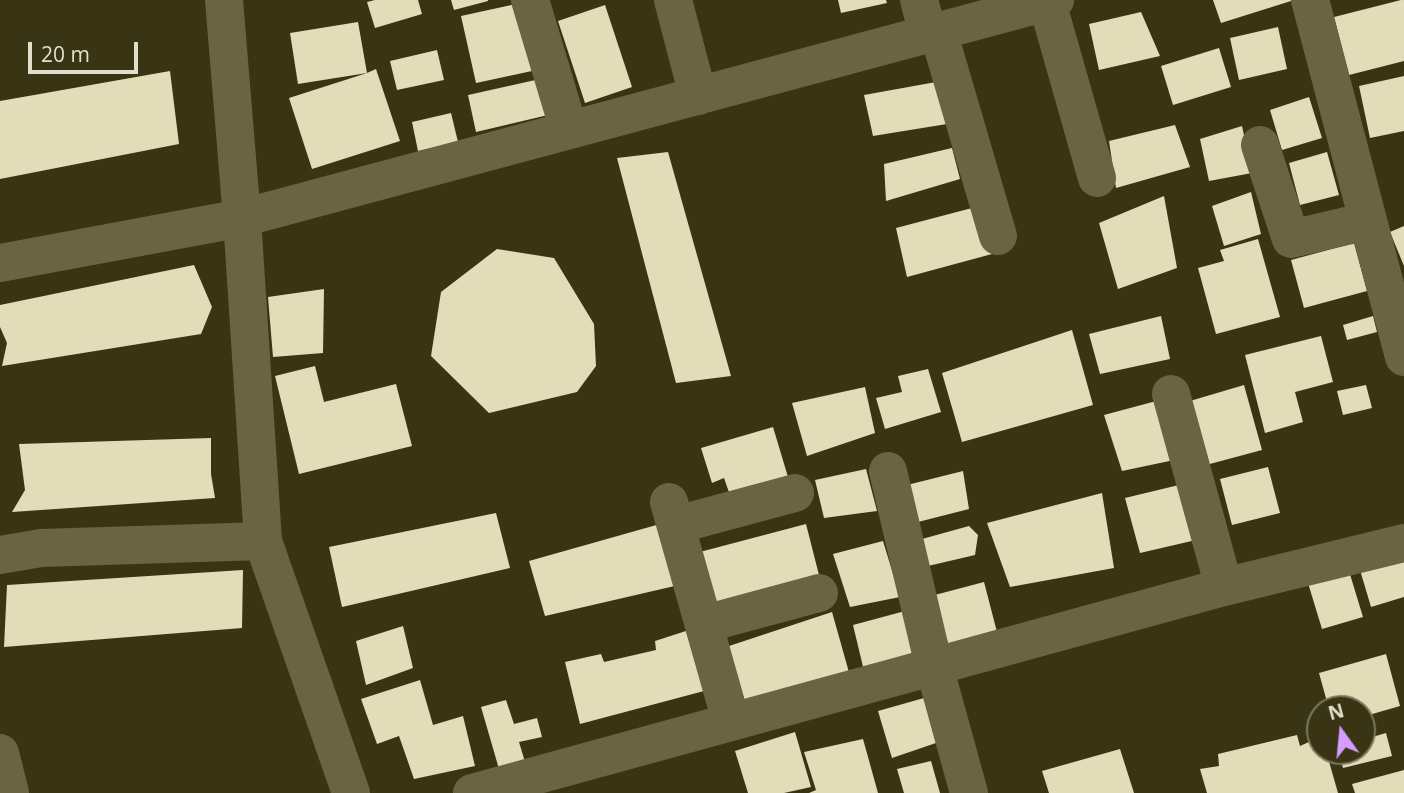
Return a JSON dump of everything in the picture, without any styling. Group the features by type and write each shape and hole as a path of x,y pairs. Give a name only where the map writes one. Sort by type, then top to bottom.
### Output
{"street":[{"path":"225,0 264,541 351,793"},
{"path":"530,0 569,130"},
{"path":"674,0 698,96"},
{"path":"1310,0 1404,357"},
{"path":"0,263 242,218 698,96 928,22 1051,1 1097,178"},
{"path":"928,22 998,236"},
{"path":"1260,145 1291,239 1368,221"},
{"path":"1171,394 1224,587"},
{"path":"888,471 934,666 969,793"},
{"path":"731,722 673,514 795,494"},
{"path":"0,555 41,548 264,541"},
{"path":"472,793 581,778 731,722 1224,587 1404,543"},
{"path":"704,624 819,593"},
{"path":"0,754 10,793"}],"building":[{"path":"418,0 422,14 375,28 367,2"},
{"path":"451,0 488,0 488,1 454,10"},
{"path":"838,0 886,0 887,3 841,13"},
{"path":"1213,0 1291,0 1291,1 1221,23"},
{"path":"1404,0 1404,61 1349,75 1334,17"},
{"path":"516,4 532,71 476,83 461,16"},
{"path":"605,5 632,87 585,103 558,21"},
{"path":"1141,12 1160,56 1099,70 1089,24"},
{"path":"358,22 367,73 298,84 290,33"},
{"path":"1278,27 1287,69 1239,80 1230,38"},
{"path":"1219,48 1231,87 1173,105 1161,66"},
{"path":"437,50 444,80 397,90 390,61"},
{"path":"376,69 400,141 312,169 289,98"},
{"path":"170,71 179,144 0,179 0,101"},
{"path":"1404,76 1404,131 1370,138 1359,86"},
{"path":"540,79 548,115 476,132 468,95"},
{"path":"936,82 947,124 873,136 864,95"},
{"path":"1309,97 1322,138 1282,150 1270,110"},
{"path":"451,113 458,142 418,151 412,122"},
{"path":"1175,125 1190,167 1116,188 1109,141"},
{"path":"1242,126 1252,173 1209,181 1200,139"},
{"path":"952,148 960,179 886,201 884,164"},
{"path":"668,152 731,376 676,383 617,158"},
{"path":"1327,152 1339,195 1300,205 1289,163"},
{"path":"1251,192 1261,234 1224,246 1212,206"},
{"path":"1164,196 1177,268 1118,289 1099,223"},
{"path":"972,208 992,254 907,277 896,228"},
{"path":"1404,226 1404,266 1390,232"},
{"path":"1258,239 1280,317 1216,334 1198,268 1224,261 1220,250"},
{"path":"1354,243 1367,291 1304,308 1291,260"},
{"path":"497,249 554,258 594,324 596,366 577,392 489,413 431,356 441,292"},
{"path":"194,265 212,307 201,334 2,366 7,343 0,327 0,305"},
{"path":"324,289 323,353 273,357 268,297"},
{"path":"1161,316 1170,359 1100,374 1089,334"},
{"path":"1373,316 1377,332 1347,340 1343,325"},
{"path":"1072,330 1093,405 962,442 942,373"},
{"path":"1321,336 1333,382 1295,392 1303,422 1265,433 1245,355"},
{"path":"315,366 324,402 396,384 412,446 299,474 275,376"},
{"path":"928,369 941,412 885,429 876,398 902,392 898,376"},
{"path":"1244,385 1262,450 1206,465 1190,401"},
{"path":"1366,385 1372,408 1343,415 1337,391"},
{"path":"865,387 875,433 807,456 792,403"},
{"path":"1160,400 1179,459 1122,471 1104,415"},
{"path":"773,427 788,477 731,498 724,478 712,483 701,448"},
{"path":"211,438 211,474 215,498 12,512 25,490 19,444"},
{"path":"1268,467 1280,513 1232,525 1220,479"},
{"path":"866,469 877,511 824,518 815,480"},
{"path":"963,471 969,509 914,523 903,486"},
{"path":"1183,484 1196,540 1140,553 1125,498"},
{"path":"1102,493 1114,568 1010,587 987,523"},
{"path":"496,513 510,568 342,607 329,547"},
{"path":"660,524 679,585 545,616 529,561"},
{"path":"806,524 820,579 714,610 696,553"},
{"path":"969,526 978,535 975,555 928,566 922,539"},
{"path":"883,541 900,597 850,607 833,554"},
{"path":"1404,556 1404,597 1371,607 1360,570"},
{"path":"243,570 242,628 4,647 7,585"},
{"path":"1349,571 1363,617 1322,629 1308,583"},
{"path":"984,582 997,632 949,646 931,596"},
{"path":"905,611 922,660 865,675 853,625"},
{"path":"832,612 852,683 742,707 726,647"},
{"path":"403,626 413,668 366,685 356,641"},
{"path":"686,631 704,691 580,724 565,662 601,654 604,662 656,650 655,641"},
{"path":"1386,654 1400,706 1376,713 1376,695 1325,695 1319,673"},
{"path":"420,680 433,725 463,716 475,766 414,779 399,736 377,744 361,699"},
{"path":"924,698 936,743 892,758 878,711"},
{"path":"506,700 514,724 537,718 542,737 519,742 525,762 499,769 481,707"},
{"path":"795,732 811,787 784,793 748,793 735,751"},
{"path":"1386,733 1392,756 1376,760 1376,736"},
{"path":"1297,735 1300,746 1306,743 1306,765 1330,765 1338,793 1207,793 1200,769 1219,766 1218,754"},
{"path":"863,739 878,793 809,793 816,790 804,752"},
{"path":"1120,749 1134,793 1049,793 1042,771"},
{"path":"931,761 940,793 904,793 897,769"},
{"path":"1404,770 1404,793 1355,793 1352,784"}]}
